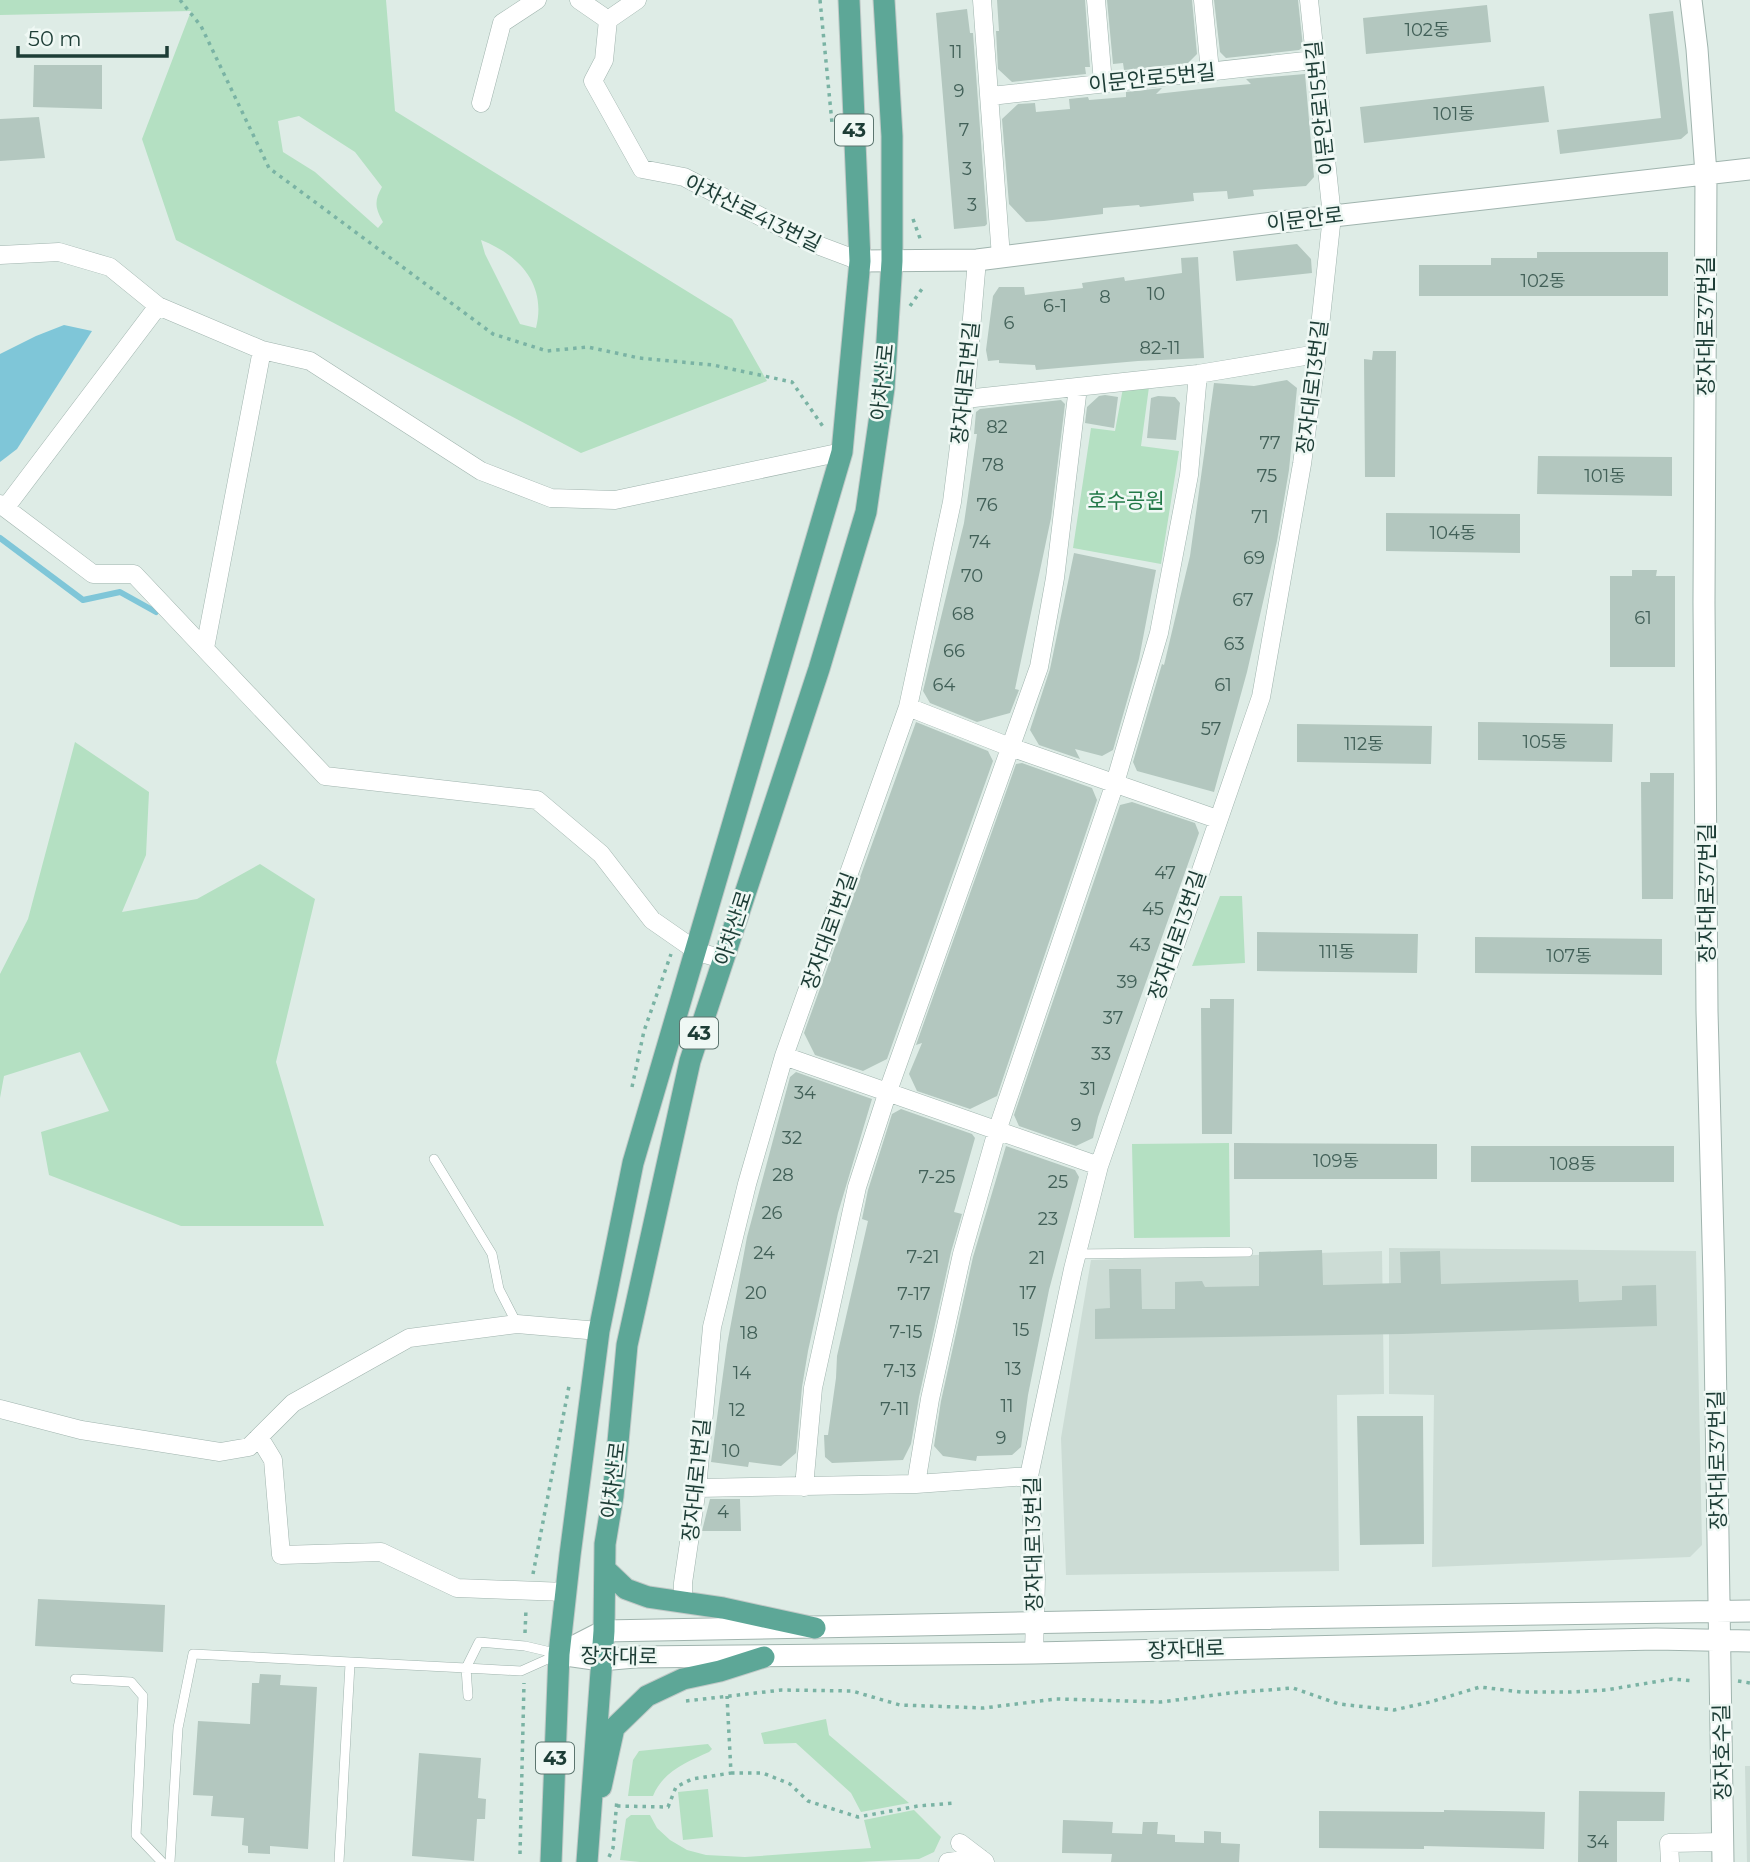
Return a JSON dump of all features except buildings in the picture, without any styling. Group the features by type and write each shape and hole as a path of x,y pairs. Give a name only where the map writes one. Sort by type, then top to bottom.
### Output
{"main road":[{"name":"아차산로","path":"551,1862 559,1654 566,1592 599,1331 633,1163 842,452 860,261 849,0"},
{"name":"아차산로","path":"587,1862 604,1631 605,1544 627,1345 690,1061 819,670 866,512 884,388 891,261 891,136 884,0"},
{"path":"605,1569 626,1589 648,1597 723,1608 815,1628"},
{"path":"589,1822 606,1775 614,1727 647,1696 683,1679 764,1657"}],"street":[{"path":"481,103 502,23 537,0"},
{"path":"579,0 608,20 637,0"},
{"path":"982,0 1001,257"},
{"path":"1096,0 1102,83"},
{"path":"1203,0 1210,71"},
{"name":"이문안로15번길","path":"1309,0 1332,216"},
{"name":"장자대로37번길","path":"1691,0 1706,174 1706,984 1720,1642"},
{"name":"아차산로413번길","path":"608,20 604,60 593,81 642,169 684,177 812,243 860,261"},
{"name":"이문안로5번길","path":"991,96 1314,60"},
{"name":"이문안로","path":"860,261 977,260 1332,216 1750,170"},
{"name":"장자대로13번길","path":"1034,1653 1036,1578 1029,1476 1077,1254 1099,1167 1261,697 1302,464 1332,216"},
{"path":"0,255 59,252 110,267 158,306 262,349 310,361 481,471 551,498 615,500 842,452"},
{"name":"장자대로1번길","path":"683,1602 712,1327 747,1184 784,1056 908,707 952,502 965,399 977,260"},
{"path":"158,306 3,505 93,574 134,574 326,776 537,800 601,855 652,920 696,950 723,959"},
{"path":"205,648 262,349"},
{"path":"965,399 1198,374 1317,354"},
{"path":"916,1484 930,1399 962,1254 996,1131 1115,783 1159,633 1189,475 1198,374"},
{"path":"804,1487 813,1388 857,1187 888,1091 1039,667 1055,578 1078,387"},
{"path":"908,707 1010,747 1217,819"},
{"path":"784,1056 1099,1167"},
{"path":"0,1409 80,1430 220,1452 249,1447 293,1403 410,1338 517,1324 599,1331"},
{"path":"259,1437 273,1460 281,1555 381,1552 457,1588 566,1592"},
{"path":"696,1488 916,1484 1029,1476"},
{"name":"장자대로","path":"559,1654 604,1631 1750,1611"},
{"name":"장자대로","path":"559,1654 601,1660 635,1657 1034,1653 1656,1639 1750,1641"},
{"name":"장자호수길","path":"1720,1642 1723,1852"},
{"path":"960,1843 983,1860"},
{"path":"1670,1862 1670,1843 1723,1852"},
{"path":"948,1862 983,1860"}],"lane":[{"path":"433,1158 492,1254 499,1289 517,1324"},
{"path":"1077,1254 1248,1252"},
{"path":"468,1696 466,1668 479,1642 525,1646 559,1654"},
{"path":"170,1862 178,1728 193,1654 521,1671 559,1654"},
{"path":"339,1862 350,1664"},
{"path":"75,1679 131,1682 143,1696 136,1835 162,1862"}],"path":[{"path":"180,0 201,26 269,167 493,334 547,351 588,347 639,358 713,365 792,382 842,452"},
{"path":"910,306 924,286"},
{"path":"674,1702 782,1690 852,1690 900,1705 984,1708 1056,1699 1161,1702 1293,1688 1339,1704 1394,1710 1480,1687 1521,1692 1571,1692 1606,1690 1672,1679 1694,1681"},
{"path":"1737,1681 1750,1683"},
{"path":"727,1696 731,1773"},
{"path":"617,1806 668,1807 676,1787 692,1779 731,1773 763,1773 790,1784 808,1801 858,1817 918,1806 955,1803"}],"shaded area":[{"path":"1389,1248 1696,1251 1702,1545 1690,1557 1432,1567 1434,1395 1389,1394"},
{"path":"1382,1251 1384,1394 1337,1395 1339,1571 1066,1575 1061,1438 1091,1260"},
{"path":"1745,1766 1750,1766 1750,1862 1747,1862"}],"green space":[{"path":"0,0 386,0 395,111 732,319 767,381 581,453 176,240 142,139 191,11 0,15","holes":["299,116 355,152 382,187 376,204 383,222 378,228 315,172 283,152 278,121","481,240 507,254 527,273 537,298 536,328 520,324 485,254"]},
{"name":"호수공원","path":"1149,387 1141,446 1179,451 1161,564 1073,548 1091,428 1115,431 1123,388"},
{"path":"75,742 149,792 146,855 122,912 197,899 260,864 315,899 276,1062 324,1226 181,1226 49,1175 41,1132 109,1111 80,1052 4,1076 0,1098 0,974 28,919"},
{"path":"1220,896 1242,896 1245,963 1192,966"},
{"path":"1229,1143 1230,1237 1134,1238 1132,1144"},
{"path":"826,1719 829,1735 909,1803 861,1812 851,1793 796,1743 764,1744 761,1733"},
{"path":"708,1744 712,1749 709,1752 669,1774 653,1796 628,1796 633,1760 639,1751"},
{"path":"708,1789 713,1837 683,1840 678,1792"},
{"path":"914,1810 941,1837 934,1852 919,1859 859,1862 620,1860 626,1819 631,1815 650,1815 657,1828 687,1850 706,1855 745,1857 871,1848 864,1820"}],"water":[{"path":"64,325 92,331 17,449 0,462 0,354"}],"waterway":[{"path":"0,538 83,600 120,592 156,612"}]}
